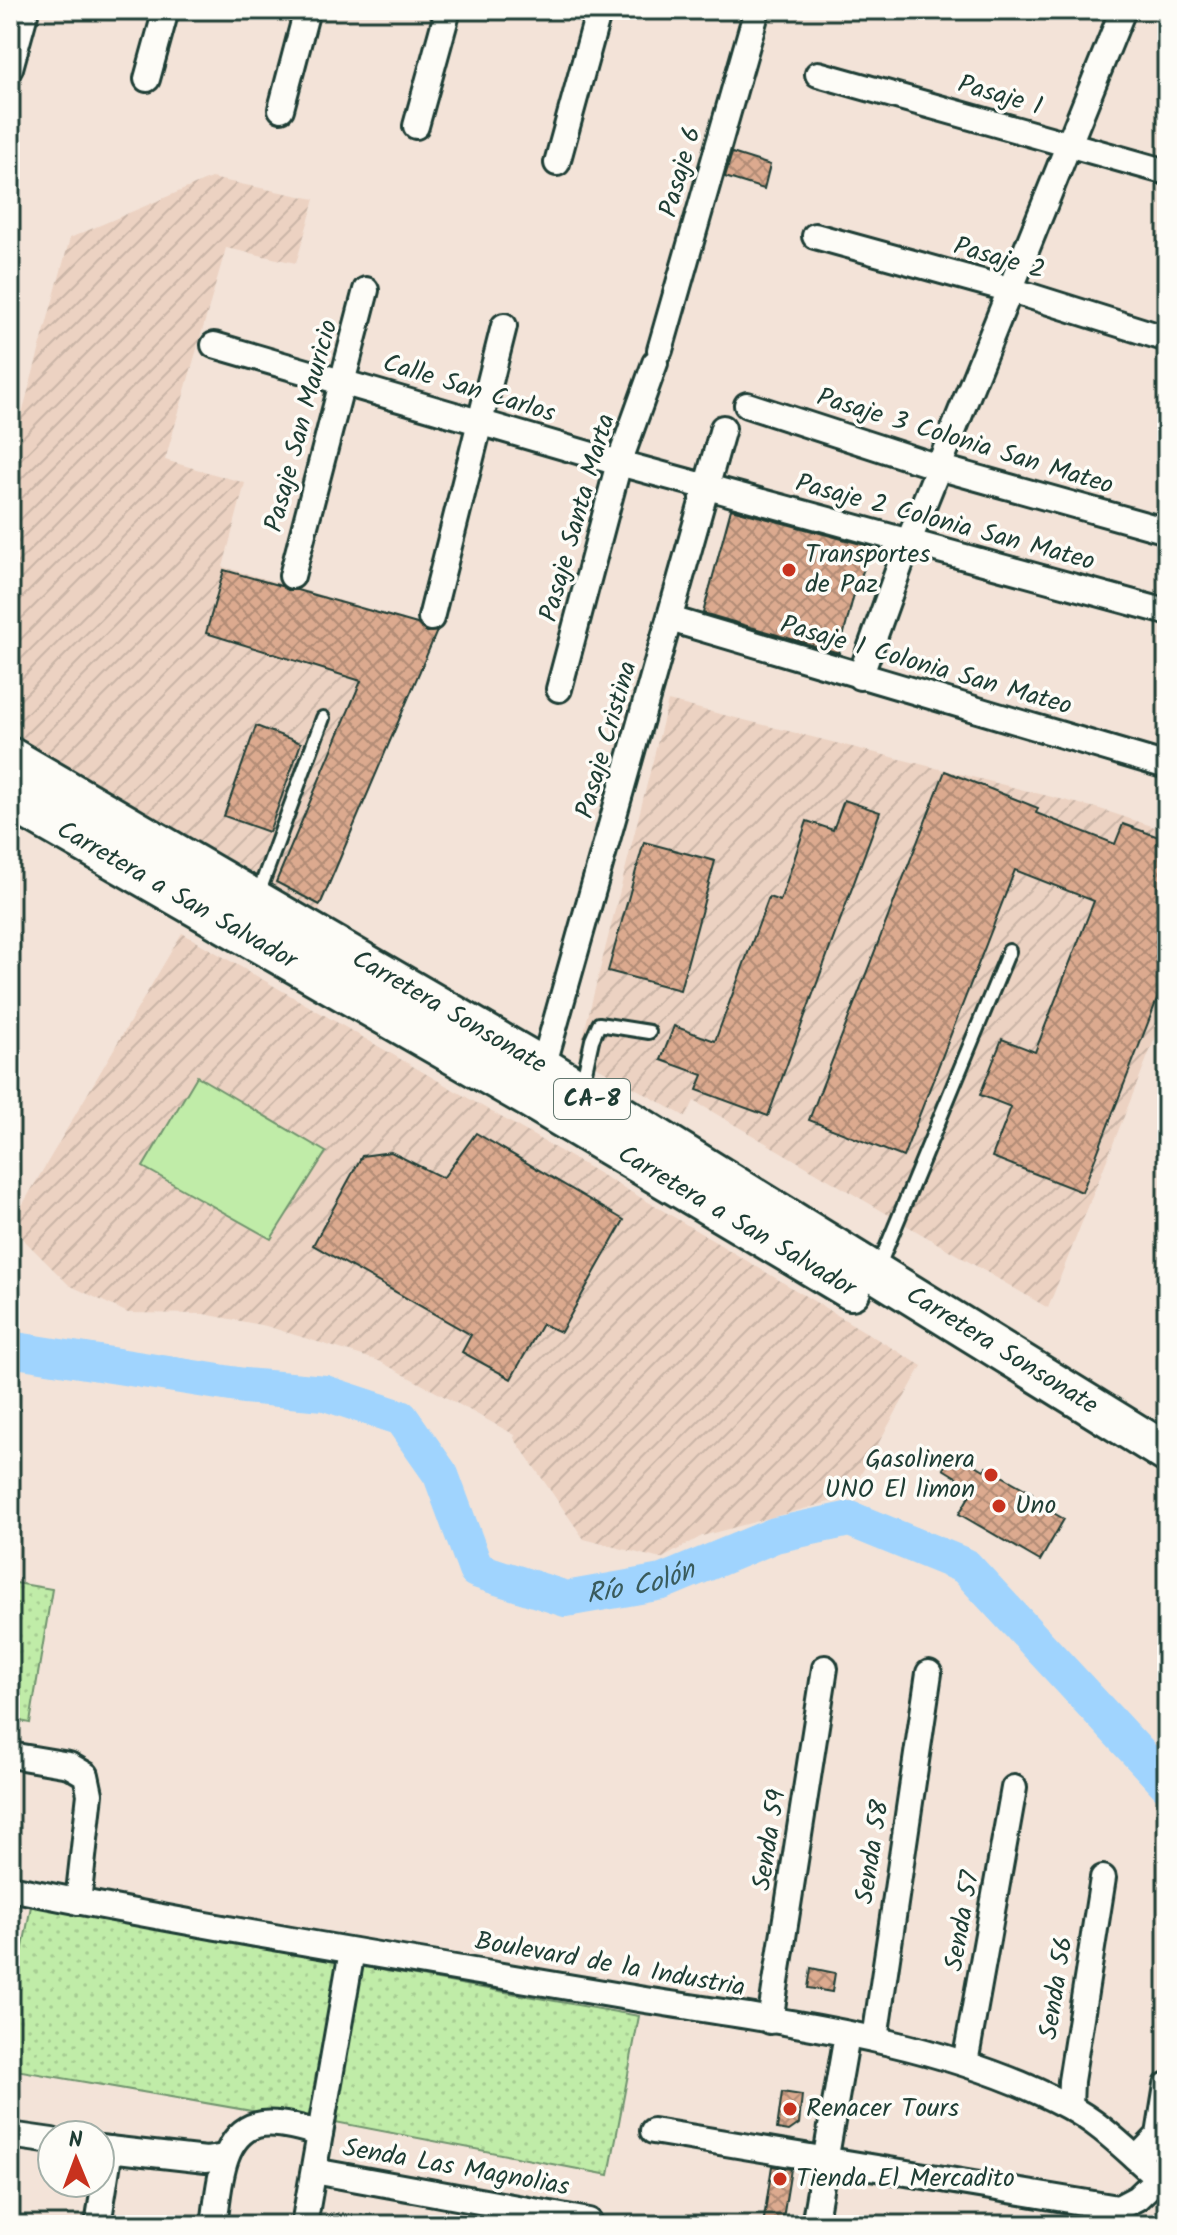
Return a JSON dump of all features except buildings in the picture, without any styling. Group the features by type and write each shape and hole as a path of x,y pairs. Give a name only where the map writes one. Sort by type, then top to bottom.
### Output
{"highway":[{"name":"Carretera Sonsonate","path":"10,757 543,1067 1166,1458"},
{"name":"Carretera a San Salvador","path":"10,800 542,1106 979,1365 1071,1424 1166,1458"}],"street":[{"path":"10,68 26,10"},
{"path":"147,79 166,10"},
{"path":"281,109 307,10"},
{"path":"416,126 448,10"},
{"path":"557,163 599,10"},
{"name":"Pasaje 6","path":"658,357 757,10"},
{"path":"860,677 908,543 1123,10"},
{"name":"Pasaje 1","path":"818,74 1167,172"},
{"name":"Pasaje 2","path":"815,236 1011,290 1167,339"},
{"name":"Pasaje San Mauricio","path":"292,576 366,290"},
{"path":"431,618 504,326"},
{"name":"Calle San Carlos","path":"214,345 708,487"},
{"name":"Pasaje Santa Marta","path":"559,689 619,463 658,357"},
{"name":"Pasaje 3 Colonia San Mateo","path":"747,405 938,467 1167,531"},
{"name":"Pasaje Cristina","path":"543,1067 723,428"},
{"name":"Pasaje 2 Colonia San Mateo","path":"708,487 1167,612"},
{"name":"Pasaje 1 Colonia San Mateo","path":"670,619 1167,766"},
{"name":"Senda 59","path":"770,2021 825,1668"},
{"name":"Senda 58","path":"875,2039 929,1673"},
{"path":"10,1755 69,1765 86,1775 90,1794 78,1902"},
{"name":"Senda 57","path":"965,2063 1014,1788"},
{"name":"Senda 56","path":"1070,2107 1071,2081 1103,1878"},
{"name":"Boulevard de la Industria","path":"10,1889 352,1951 875,2039 965,2063 1070,2107 1138,2157 1163,2182"},
{"path":"304,2225 352,1951"},
{"path":"814,2225 847,2035"},
{"path":"1138,2157 1159,2135 1167,2085"},
{"path":"214,2225 224,2157 244,2131 257,2125 275,2124 320,2133"},
{"path":"653,2131 1118,2208 1163,2182"},
{"path":"10,2135 36,2139"},
{"path":"116,2149 206,2160 224,2157"},
{"name":"Senda Las Magnolias","path":"314,2171 589,2221"},
{"path":"98,2225 100,2199"}],"lane":[{"path":"256,900 323,718"},
{"path":"875,1275 1009,951"},
{"path":"581,1092 592,1040 599,1024 649,1032"}],"shaded area":[{"path":"211,178 315,199 296,263 226,248 165,460 245,483 223,567 438,629 319,911 10,732 10,457 70,238"},
{"path":"668,701 1100,809 1167,831 1167,1008 1048,1308 694,1101 686,1117 578,1056"},
{"path":"182,933 657,1207 922,1366 848,1497 702,1536 661,1559 584,1539 514,1438 515,1435 379,1361 266,1326 204,1314 128,1313 69,1285 10,1226"}],"green space":[{"path":"197,1076 326,1152 271,1239 143,1167"},
{"path":"10,1582 52,1589 30,1723 10,1719"},
{"path":"31,1906 350,1963 326,2124 10,2069 10,2013"},
{"path":"359,1966 639,2016 609,2175 330,2121"}],"waterway":[{"name":"Río Colón","path":"10,1349 244,1386 325,1393 401,1418 441,1475 476,1570 566,1599 662,1582 775,1535 850,1519 965,1566 1167,1784"}],"place":[{"name":"Transportes de Paz","path":"789,570"},
{"name":"Gasolinera UNO El limon","path":"991,1475"},
{"name":"Uno","path":"999,1506"},
{"name":"Renacer Tours","path":"790,2109"},
{"name":"Tienda El Mercadito","path":"780,2179"}]}
